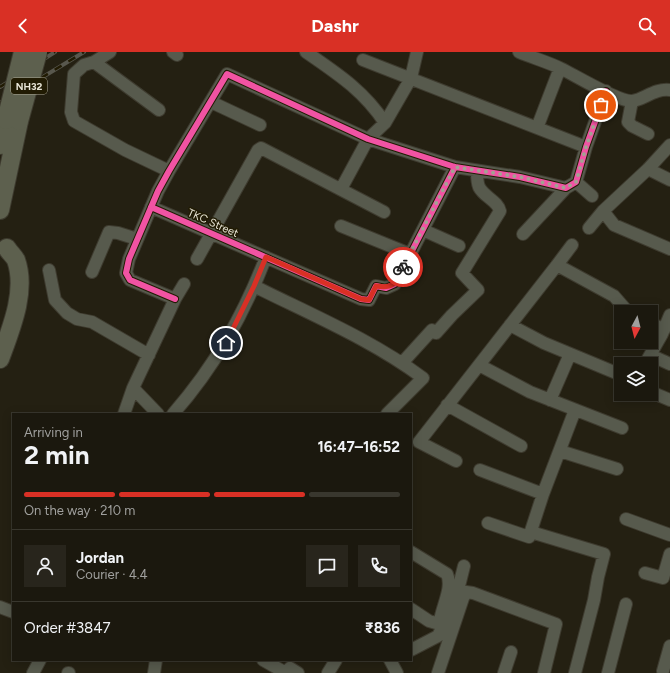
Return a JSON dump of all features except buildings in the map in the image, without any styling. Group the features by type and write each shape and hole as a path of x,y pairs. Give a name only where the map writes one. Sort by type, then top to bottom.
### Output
{"highway":[{"name":"NH32","path":"0,210 23,52"},
{"name":"NH32","path":"0,145 13,121 38,52"},
{"path":"0,359 16,310 20,289 16,259 7,248"}],"street":[{"path":"110,52 94,62 84,65 74,74 71,112 74,121 125,150 168,171"},
{"path":"306,52 357,89 375,108 386,123"},
{"path":"341,189 368,140 386,123 411,78 417,52"},
{"path":"519,52 560,68 620,99 632,101 650,93 665,89 670,90"},
{"path":"363,60 586,147"},
{"path":"94,62 159,110"},
{"path":"537,128 560,68"},
{"path":"175,299 130,280 126,273 129,259 168,171 227,74 368,140 455,167 520,177 566,188"},
{"path":"523,234 566,188 576,182 586,147 606,92"},
{"path":"632,101 628,122 632,126 648,134"},
{"path":"211,102 260,125"},
{"path":"589,228 603,211 648,169 670,145"},
{"path":"197,259 259,149 263,149 384,212"},
{"path":"340,226 410,254 455,167"},
{"path":"648,169 670,180"},
{"path":"402,362 478,290 462,273 500,210 499,206 487,197 479,186 477,171"},
{"path":"576,182 592,196"},
{"name":"TKC Street","path":"151,207 361,299 369,300 376,286 386,288 395,284 410,254"},
{"path":"603,211 614,224 670,249"},
{"path":"422,230 459,246"},
{"path":"92,272 109,232 118,233 137,239"},
{"path":"456,461 418,442 572,245"},
{"path":"174,413 190,395 230,335 254,286 266,257"},
{"path":"557,265 614,296 622,305"},
{"path":"49,270 55,300 67,312 77,319 94,323 149,355"},
{"path":"124,413 133,388 175,299 184,284"},
{"path":"254,286 361,339 402,362 423,378 388,413"},
{"path":"649,357 664,330 670,315"},
{"path":"510,325 544,343 614,372"},
{"path":"658,327 664,330"},
{"path":"550,400 570,354"},
{"path":"658,361 670,364"},
{"path":"479,365 525,390 622,428"},
{"path":"133,388 157,413"},
{"path":"658,395 670,400"},
{"path":"447,405 521,446"},
{"path":"488,523 529,537 543,494 575,410"},
{"path":"560,451 617,469"},
{"path":"480,470 543,494"},
{"path":"626,519 670,535"},
{"path":"531,532 604,554 575,673"},
{"path":"412,553 447,574 449,578 449,585 438,636 412,649"},
{"path":"645,573 662,578 670,555"},
{"path":"438,673 440,624 455,598 464,566"},
{"path":"440,624 463,598 466,592 473,593 556,624 544,673"},
{"path":"608,673 626,604"},
{"path":"0,607 12,612"},
{"path":"412,610 440,624"},
{"path":"663,671 670,646"},
{"path":"504,673 511,652"},
{"path":"33,673 39,661"},
{"path":"265,661 286,673 290,668 298,673"},
{"path":"328,673 335,661"},
{"path":"391,661 397,673"}],"railway":[{"path":"0,87 55,52"},
{"path":"0,103 84,52"}],"cycle path":[{"path":"175,299 130,280 126,273 129,259 158,191 227,74 368,139 455,167 520,177 566,188 576,182 586,147 606,91"},
{"path":"151,207 361,299 369,300 376,286 386,288 395,284 455,167"}],"way so far":[{"path":"403,267 455,167 520,177 566,188 576,182 586,147 601,105"}],"route":[{"path":"226,343 254,286 266,257 361,299 369,300 376,286 386,288 395,284 403,267"}]}
